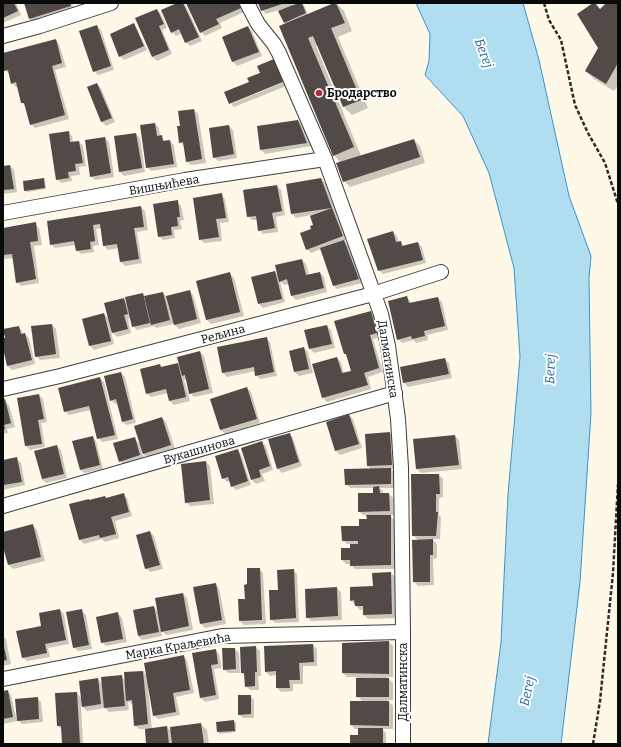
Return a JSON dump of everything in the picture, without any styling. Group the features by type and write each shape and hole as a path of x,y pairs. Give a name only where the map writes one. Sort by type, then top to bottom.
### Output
{"street":[{"path":"3,36 40,26 111,3"},
{"name":"Далматинска","path":"247,3 258,24 274,44 279,53 325,159 381,314 388,346 398,419 401,468 403,744"},
{"name":"Вишњићева","path":"3,213 185,180 325,159"},
{"name":"Рељина","path":"3,390 373,294 441,272"},
{"name":"Вукашинова","path":"3,506 394,393"},
{"name":"Марка Краљевића","path":"3,679 222,636 403,632"}],"path":[{"path":"544,3 549,20 561,40 576,105 588,133 605,163 618,204"},
{"path":"593,744 600,701 613,573 618,484"}],"water":[{"name":"Бегеј","path":"416,3 523,3 539,60 569,196 591,256 589,278 591,413 580,582 561,744 488,744 501,642 508,494 520,357 514,268 489,173 463,116 425,75 429,61 430,34"}],"building":[{"path":"3,3 14,3 18,11 3,18"},
{"path":"24,3 70,3 71,6 29,19"},
{"path":"177,3 183,3 199,37 185,43 179,29 171,33 161,10"},
{"path":"186,3 239,3 241,8 216,19 219,24 200,33"},
{"path":"258,3 285,3 261,11"},
{"path":"298,3 302,3 306,13 284,23 278,11"},
{"name":"Бродарство","path":"336,3 345,23 331,28 361,100 343,107 313,36 308,38 354,147 333,156 279,26"},
{"path":"595,3 600,9 606,3 618,3 618,63 606,84 585,71 598,48 577,14"},
{"path":"157,9 164,24 159,26 169,50 152,57 135,18"},
{"path":"134,23 144,46 119,57 110,34"},
{"path":"97,25 111,66 93,72 79,31"},
{"path":"248,26 259,52 232,62 222,37"},
{"path":"56,39 62,63 52,66 65,115 30,125 24,103 21,103 16,82 11,84 8,70 4,71 3,53"},
{"path":"274,59 283,82 229,104 224,92 249,82 247,78 260,73 257,66"},
{"path":"97,83 112,118 101,122 87,87"},
{"path":"194,109 202,159 186,162 183,142 179,143 177,126 180,126 178,111"},
{"path":"298,120 307,143 260,150 257,126"},
{"path":"155,123 157,136 162,135 163,141 170,140 174,164 146,168 140,125"},
{"path":"229,125 234,154 213,158 209,128"},
{"path":"69,131 70,142 79,141 83,163 75,164 76,171 68,172 69,178 56,180 49,134"},
{"path":"136,133 142,168 119,172 114,136"},
{"path":"105,137 111,173 90,177 85,140"},
{"path":"414,139 420,157 343,182 336,163"},
{"path":"10,165 14,189 3,190 3,166"},
{"path":"44,178 45,188 24,191 23,181"},
{"path":"321,178 332,208 291,214 286,184"},
{"path":"277,185 282,211 272,213 275,228 258,231 256,216 247,217 243,190"},
{"path":"222,193 226,218 216,219 219,237 199,240 193,198"},
{"path":"178,200 180,217 177,217 178,226 171,227 172,235 158,237 153,204"},
{"path":"141,206 144,227 134,228 139,259 120,262 117,244 103,246 100,224 93,225 95,241 90,242 91,249 76,251 74,241 50,245 47,221"},
{"path":"332,208 343,236 306,250 300,233 311,229 310,226 313,225 310,216"},
{"path":"36,222 38,241 30,242 36,279 16,283 12,254 3,255 3,228"},
{"path":"393,231 396,242 401,241 402,246 418,242 423,260 378,271 367,239"},
{"path":"344,240 359,279 333,286 320,248"},
{"path":"302,259 306,275 320,272 324,288 291,296 287,279 279,282 275,265"},
{"path":"275,271 282,299 258,304 251,277"},
{"path":"230,272 240,312 206,320 196,281"},
{"path":"190,290 197,319 174,325 166,296"},
{"path":"163,292 170,320 151,325 144,296"},
{"path":"143,293 150,323 132,327 125,297"},
{"path":"407,296 409,303 438,297 445,326 424,331 425,336 412,339 411,336 397,340 388,301"},
{"path":"124,298 128,314 124,315 128,329 112,333 104,303"},
{"path":"371,311 377,333 370,335 379,368 364,373 368,385 322,398 312,364 337,357 342,373 351,371 334,321"},
{"path":"104,313 111,341 89,346 82,319"},
{"path":"52,324 56,354 35,357 31,326"},
{"path":"327,325 332,344 309,349 304,330"},
{"path":"19,326 21,334 25,333 32,360 7,366 3,348 3,338 5,338 3,329"},
{"path":"267,337 274,372 255,376 254,367 222,373 217,347"},
{"path":"304,347 309,369 294,372 289,351"},
{"path":"200,351 209,389 189,394 185,375 182,376 177,357"},
{"path":"445,358 449,374 403,383 400,367"},
{"path":"178,363 186,397 169,401 166,389 146,394 140,369 160,364 161,367"},
{"path":"121,372 133,419 122,422 116,399 110,401 104,376"},
{"path":"100,377 115,435 97,439 89,406 64,412 58,388"},
{"path":"247,387 257,419 220,430 210,399"},
{"path":"39,394 44,419 38,420 42,444 25,446 17,398"},
{"path":"5,399 11,423 4,425 5,429 3,429 3,400"},
{"path":"349,414 359,444 335,451 326,422"},
{"path":"162,417 171,445 143,454 134,426"},
{"path":"390,432 392,465 367,466 365,434"},
{"path":"290,433 299,462 277,469 268,439"},
{"path":"455,435 459,465 416,469 413,439"},
{"path":"93,436 100,465 80,470 72,441"},
{"path":"135,437 140,455 119,462 113,443"},
{"path":"262,441 270,466 259,470 261,477 251,480 241,448"},
{"path":"57,445 64,474 42,479 34,451"},
{"path":"238,449 248,481 231,487 228,477 222,479 215,456"},
{"path":"17,457 22,482 3,485 3,460"},
{"path":"206,461 210,500 185,503 181,464"},
{"path":"391,468 391,484 345,485 344,469"},
{"path":"411,474 439,474 440,494 436,494 436,512 438,512 436,536 412,536"},
{"path":"379,486 380,493 389,493 390,511 358,512 358,493 373,493 373,487"},
{"path":"124,493 129,512 111,517 116,534 100,538 99,535 79,540 69,504 105,496 106,498"},
{"path":"366,515 391,515 391,565 350,566 350,560 341,560 341,548 350,548 350,544 358,544 358,541 342,541 341,526 359,526 359,519 367,519"},
{"path":"33,524 41,557 8,565 3,547 3,532"},
{"path":"150,531 160,565 145,569 136,535"},
{"path":"433,539 433,555 430,555 430,582 413,582 412,540"},
{"path":"247,568 260,568 262,620 239,621 238,599 245,599 244,585 247,584"},
{"path":"294,569 296,618 270,620 269,590 278,590 277,570"},
{"path":"391,572 392,614 363,615 363,606 355,606 354,600 350,601 350,587 373,586 372,573"},
{"path":"216,583 222,620 200,624 193,587"},
{"path":"337,587 338,616 306,618 305,589"},
{"path":"183,593 189,626 161,632 155,598"},
{"path":"154,606 159,632 138,636 133,610"},
{"path":"60,609 66,640 45,644 47,653 22,658 16,631 41,626 39,613"},
{"path":"82,609 89,645 73,648 66,612"},
{"path":"118,612 123,639 101,643 96,617"},
{"path":"389,641 389,674 342,673 342,643"},
{"path":"3,642 7,660 3,661"},
{"path":"313,644 314,662 299,663 300,680 289,680 290,688 276,688 276,671 265,672 264,646"},
{"path":"256,646 257,672 255,672 255,686 245,687 244,673 241,673 240,647"},
{"path":"222,648 235,648 236,669 223,670"},
{"path":"216,649 218,664 211,665 216,695 200,698 192,653"},
{"path":"184,655 190,690 173,693 176,712 153,716 144,663"},
{"path":"143,671 148,724 134,726 132,700 126,701 124,672"},
{"path":"122,675 125,706 104,708 101,677"},
{"path":"98,678 101,704 82,707 79,681"},
{"path":"356,678 389,678 389,697 356,697"},
{"path":"8,690 13,717 3,719 3,691"},
{"path":"77,692 80,744 62,744 61,726 57,726 55,693"},
{"path":"238,695 251,695 251,714 238,715"},
{"path":"38,697 39,719 17,721 15,699"},
{"path":"350,701 389,701 389,726 350,725"},
{"path":"234,720 235,731 217,732 216,722"},
{"path":"201,723 204,744 172,744 170,727"},
{"path":"167,726 169,744 146,744 145,729"},
{"path":"358,728 383,728 383,744 350,744 350,735 358,735"}],"place":[{"name":"Бродарство","path":"319,93"}]}
